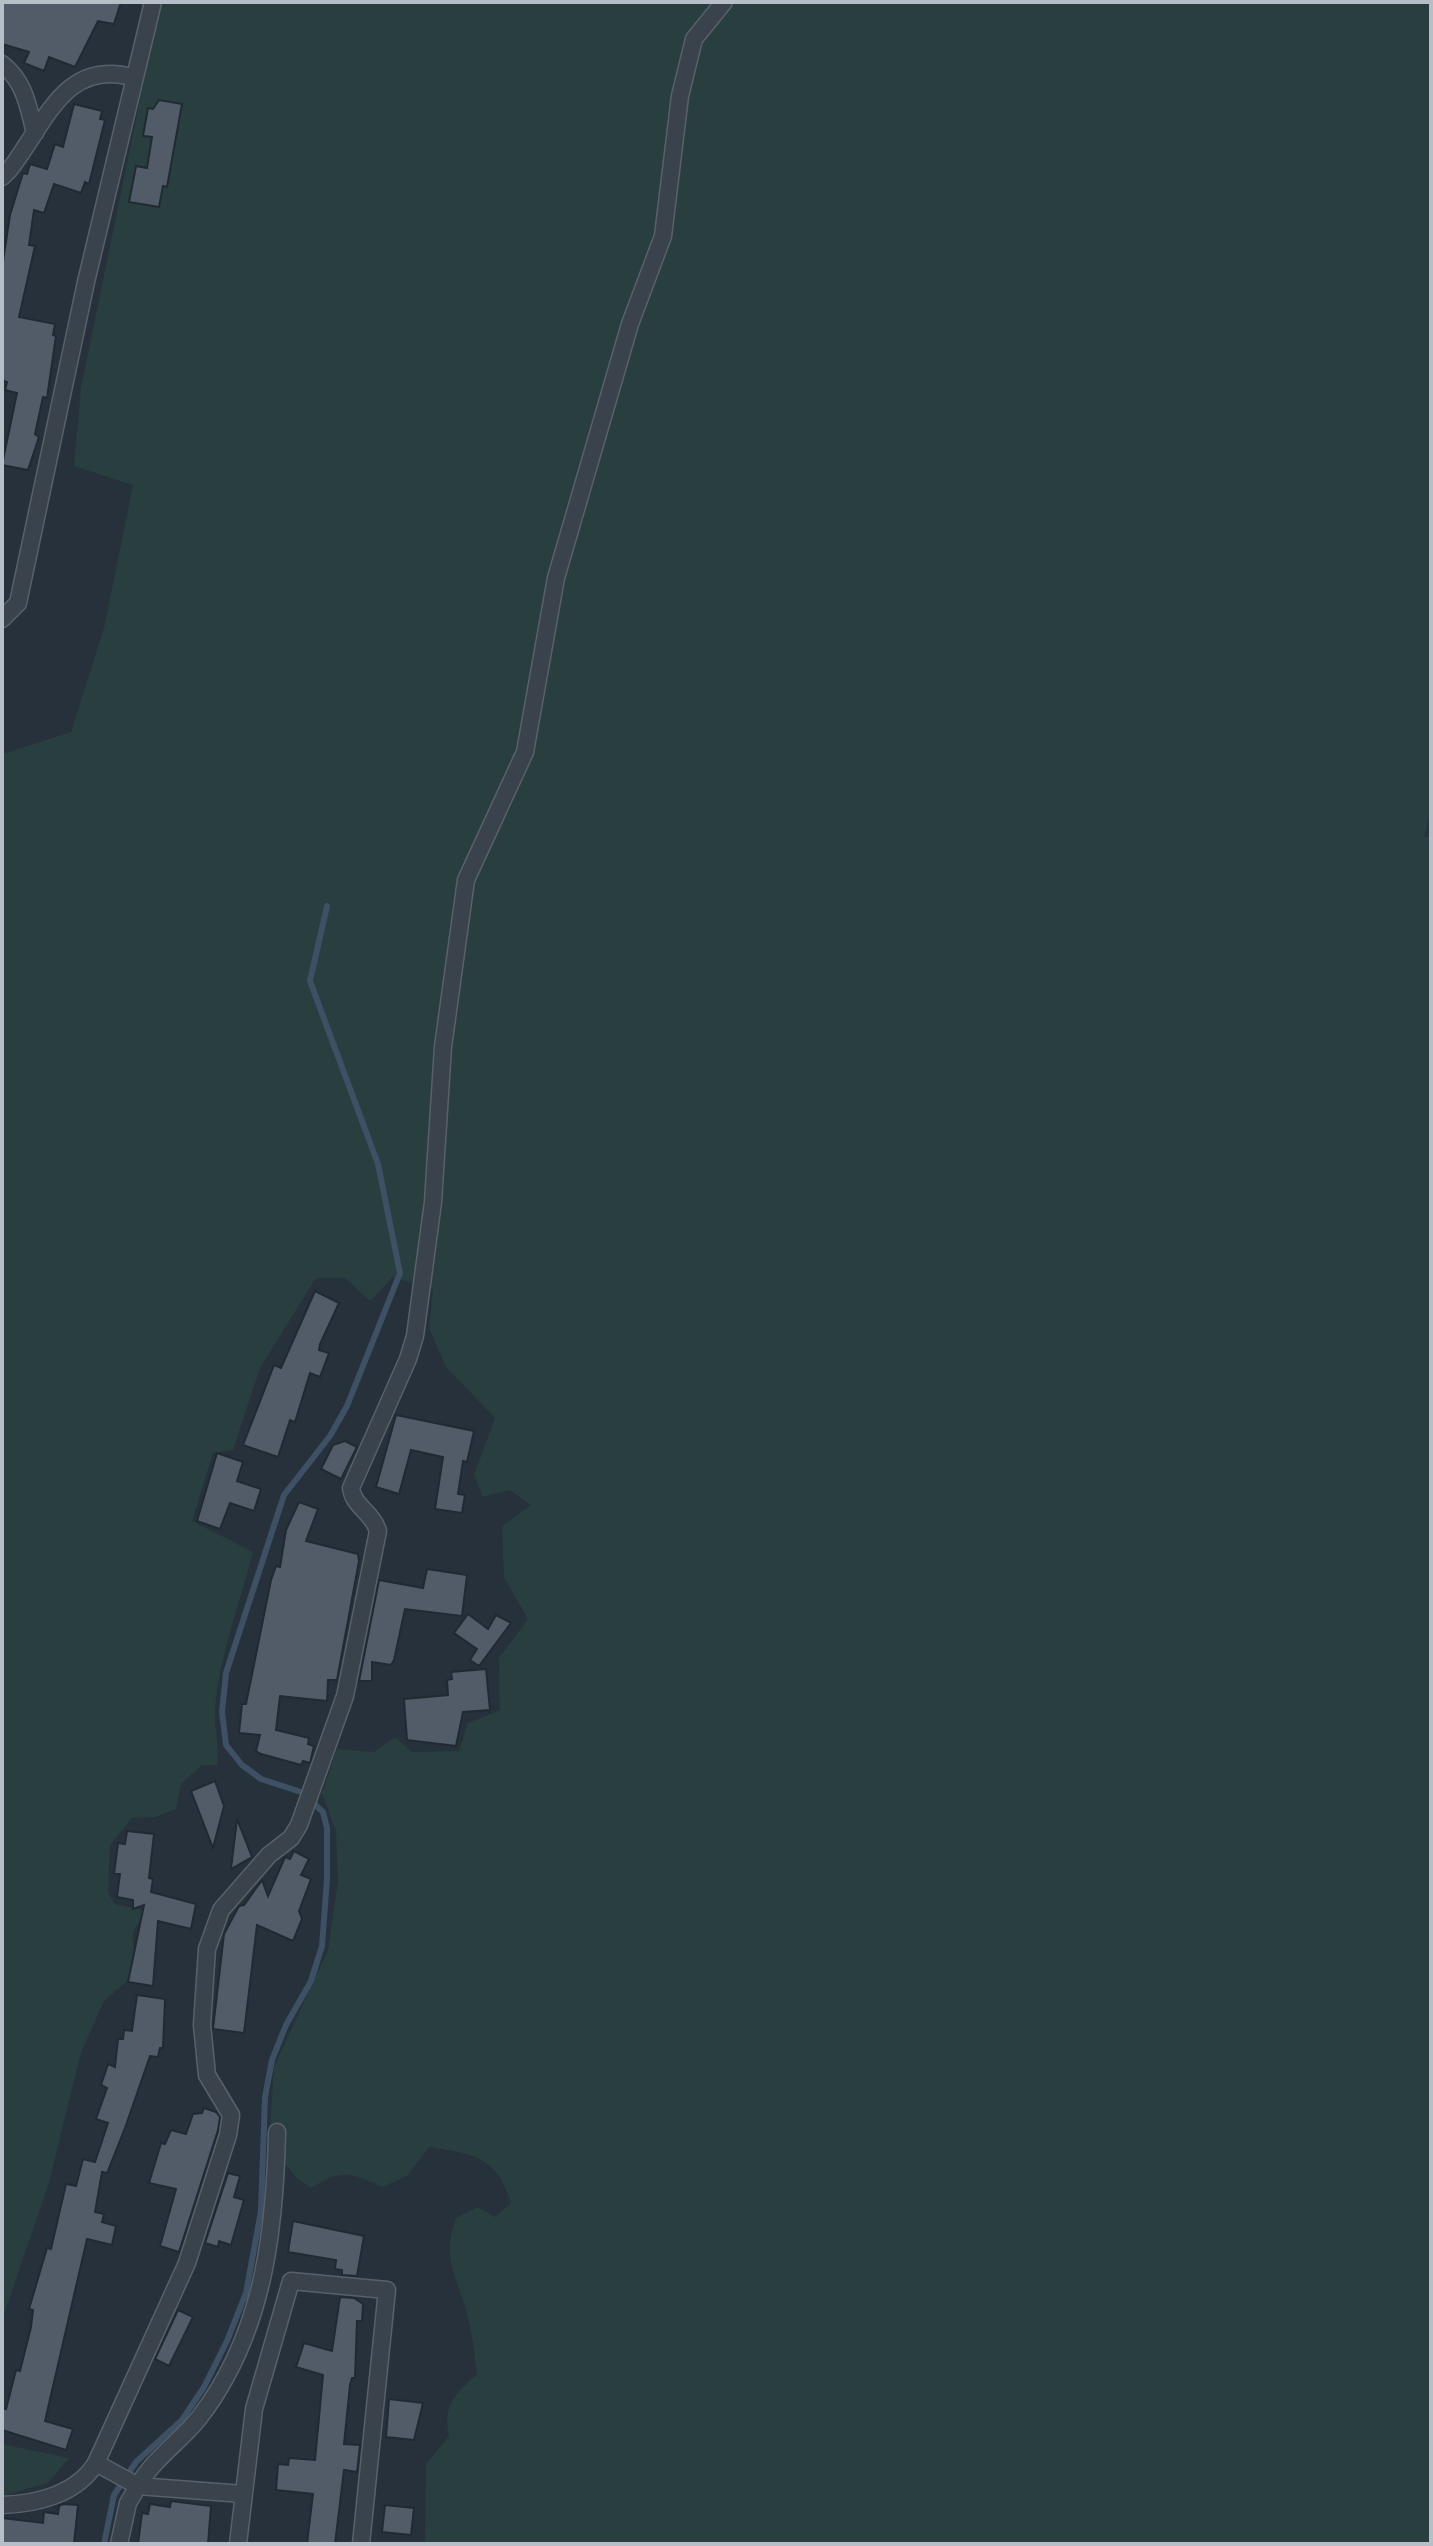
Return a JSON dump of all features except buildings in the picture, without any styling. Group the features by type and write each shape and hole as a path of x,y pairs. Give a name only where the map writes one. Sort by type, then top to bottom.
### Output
{"street":[{"path":"2,619 18,603 132,77 142,56 153,2"},
{"path":"2,2505 37,2502 60,2492 86,2478 96,2463 187,2263 228,2135 231,2115 207,2075 202,2025 207,1949 221,1910 269,1855 291,1838 345,1696 378,1531 374,1518 354,1499 351,1488 408,1359 415,1336 433,1202 443,1047 466,880 525,752 556,578 626,336 663,236 680,96 694,39 724,2"},
{"path":"2,64 17,76 35,133"},
{"path":"2,177 63,94 82,78 114,72 132,77"},
{"path":"119,2544 135,2485 199,2418 234,2358 253,2314 268,2261 276,2207 277,2132"},
{"path":"238,2544 254,2409 291,2281 387,2290 361,2544"},
{"path":"96,2463 135,2485 243,2494"}],"green space":[{"path":"160,2 1431,2 1431,808 1424,837 1431,837 1431,2544 425,2544 426,2464 449,2436 447,2416 452,2401 477,2374 468,2318 450,2254 452,2231 456,2218 477,2207 495,2217 511,2203 505,2187 499,2175 482,2160 429,2147 408,2175 383,2187 363,2179 339,2175 312,2188 298,2179 269,2145 274,2067 328,1950 338,1881 336,1831 322,1793 337,1749 374,1752 395,1737 412,1752 459,1751 468,1723 500,1710 499,1658 528,1619 504,1577 502,1526 531,1505 509,1490 483,1497 474,1475 495,1418 446,1367 429,1328 433,1289 393,1277 370,1301 345,1278 316,1278 260,1368 233,1450 213,1453 192,1521 253,1552 217,1690 217,1765 202,1765 181,1784 176,1809 155,1817 132,1818 110,1845 108,1893 115,1904 146,1911 133,1932 134,1962 127,1981 104,2001 81,2053 48,2186 2,2320 2,754 71,732 104,628 133,485 74,466 81,388"},
{"path":"2,2444 69,2458 48,2483 2,2496"}],"waterway":[{"path":"104,2544 114,2495 136,2462 182,2420 204,2387 246,2293 261,2211 265,2097 272,2060 286,2025 311,1981 322,1946 327,1879 327,1828 323,1812 301,1792 261,1779 242,1765 226,1745 222,1712 226,1673 284,1495 330,1436 347,1406 400,1273 378,1164 310,981 327,906"}]}
